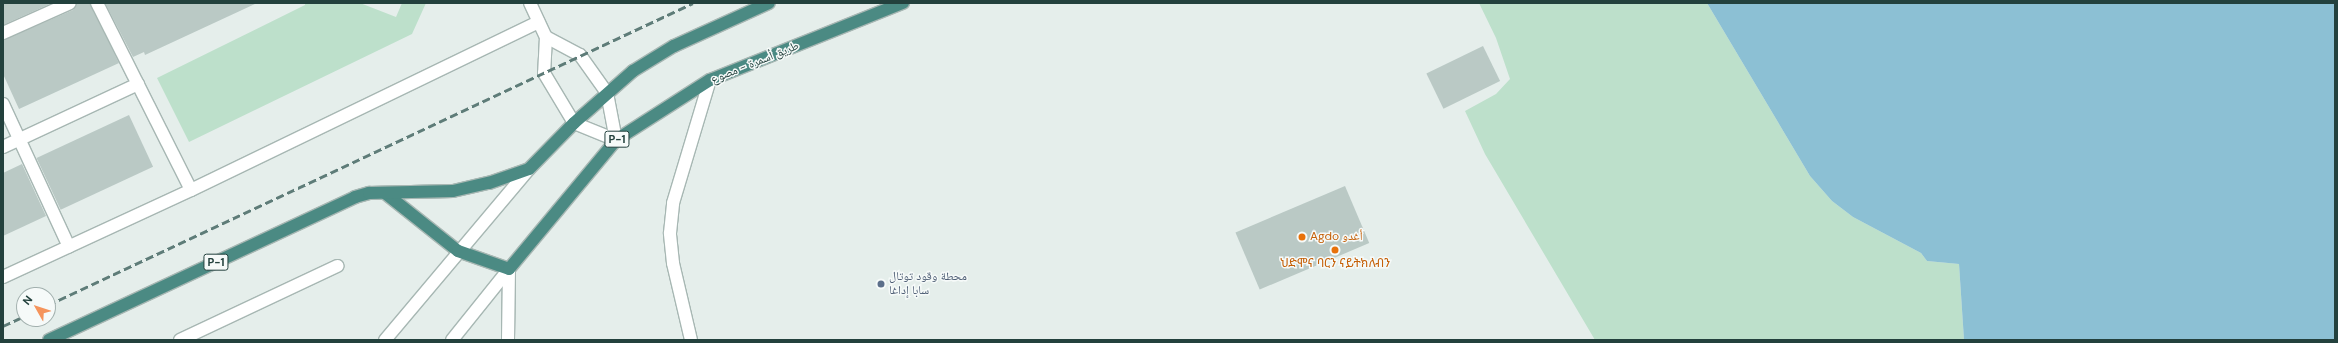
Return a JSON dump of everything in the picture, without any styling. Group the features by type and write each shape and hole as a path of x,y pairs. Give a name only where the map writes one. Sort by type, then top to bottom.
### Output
{"highway":[{"name":"P-1","path":"49,340 355,197 369,193 453,191 489,183 529,169 574,123 634,71 674,46 769,3"},
{"name":"طريق أسمرة - مصوع","path":"509,269 616,140 710,80 902,3"},
{"path":"385,193 458,251 509,269"}],"street":[{"path":"3,33 70,3"},
{"path":"97,3 191,190"},
{"path":"530,3 546,37 544,73 574,123 616,140"},
{"path":"3,277 191,190 538,22"},
{"path":"546,37 580,55 607,93 616,140"},
{"path":"691,340 673,263 670,233 673,203 710,80"},
{"path":"3,147 138,84"},
{"path":"3,104 69,247"},
{"path":"385,340 458,251 529,169"},
{"path":"180,340 337,266"},
{"path":"452,340 509,269"},
{"path":"508,340 509,269"}],"green space":[{"path":"305,3 360,3 396,17 402,3 426,3 412,34 189,142 157,78 305,5"},
{"path":"1479,3 1707,3 1810,176 1832,201 1853,217 1921,253 1927,261 1959,264 1964,340 1595,340 1485,154 1465,111 1496,94 1510,79 1496,38"}],"water":[{"path":"1707,3 2335,3 2335,340 1964,340 1959,264 1927,261 1921,253 1853,217 1832,201 1810,176"}],"building":[{"path":"3,3 52,3 3,25"},
{"path":"77,3 90,3 119,63 19,109 3,74 3,40 73,10"},
{"path":"105,3 257,3 145,55 144,52 133,57"},
{"path":"1483,46 1500,81 1443,109 1426,74"},
{"path":"129,115 153,167 61,210 37,158"},
{"path":"22,164 46,216 3,236 3,173"},
{"name":"Agdo أغدو","path":"1345,186 1369,243 1260,290 1235,232"}],"railway":[{"path":"56,301 693,3"},
{"path":"3,326 16,320"}],"place":[{"name":"Agdo أغدو","path":"1302,237"},
{"name":"ህድሞና ባርን ናይትክለብን","path":"1335,250"},
{"name":"محطة وقود توتال سابا إداغا","path":"881,284"}]}
